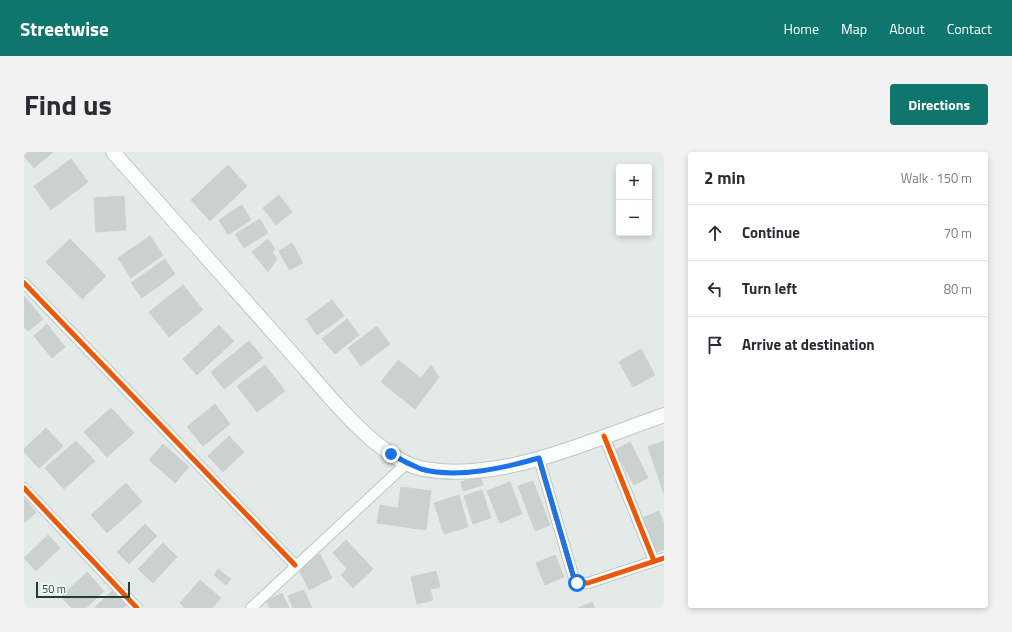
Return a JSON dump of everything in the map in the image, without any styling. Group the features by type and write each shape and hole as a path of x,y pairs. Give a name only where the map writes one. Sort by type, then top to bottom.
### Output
{"main road":[{"path":"113,152 335,402 374,441 407,463 422,469 462,472 507,467 539,458 664,415"}],"street":[{"path":"24,283 295,565"},
{"path":"604,436 654,561"},
{"path":"539,458 573,575 577,583 588,583 664,558"},
{"path":"251,608 295,565 407,463"},
{"path":"24,488 137,608"}],"building":[{"path":"28,152 53,152 34,168 24,156"},
{"path":"71,159 88,182 51,210 34,186"},
{"path":"228,165 247,186 210,221 191,200"},
{"path":"279,195 292,212 276,225 263,208"},
{"path":"124,196 126,230 96,232 94,198"},
{"path":"242,205 251,220 228,235 219,220"},
{"path":"260,219 268,233 244,248 235,234"},
{"path":"150,236 163,255 131,278 118,258"},
{"path":"70,239 106,276 82,299 46,262"},
{"path":"268,239 275,249 272,252 277,259 268,272 252,252"},
{"path":"292,243 303,263 289,270 279,251"},
{"path":"165,259 175,274 142,298 131,283"},
{"path":"183,285 203,310 169,337 149,312"},
{"path":"24,296 43,319 28,331 24,327"},
{"path":"332,300 344,316 317,335 306,319"},
{"path":"347,319 359,335 335,354 322,339"},
{"path":"47,324 65,347 52,358 34,336"},
{"path":"219,325 234,341 197,375 183,359"},
{"path":"377,326 390,344 361,366 348,348"},
{"path":"249,341 263,358 224,389 211,372"},
{"path":"641,349 655,375 633,387 619,362"},
{"path":"398,360 421,378 431,365 439,377 415,409 381,382"},
{"path":"265,365 285,391 257,412 237,386"},
{"path":"215,404 230,424 203,446 187,427"},
{"path":"111,408 134,433 107,457 84,432"},
{"path":"46,428 63,446 39,468 24,452 24,449"},
{"path":"229,436 244,452 223,472 208,456"},
{"path":"76,441 95,461 64,489 45,468"},
{"path":"664,441 664,494 648,447"},
{"path":"630,442 648,478 634,485 615,450"},
{"path":"163,444 189,467 175,483 149,460"},
{"path":"480,476 483,485 463,491 461,482"},
{"path":"533,481 550,525 535,531 518,486"},
{"path":"510,482 522,514 500,523 487,491"},
{"path":"126,483 142,502 107,533 91,515"},
{"path":"401,487 431,491 426,530 377,523 380,505 398,508"},
{"path":"482,490 491,518 473,524 464,496"},
{"path":"459,495 468,527 444,534 434,503"},
{"path":"24,498 36,512 24,523"},
{"path":"659,511 664,524 664,549 657,552 642,518"},
{"path":"145,524 157,536 129,564 117,552"},
{"path":"48,535 60,548 36,571 24,558"},
{"path":"346,540 373,569 353,588 341,575 347,569 333,553"},
{"path":"163,543 177,557 153,583 138,569"},
{"path":"320,554 332,578 309,590 297,566"},
{"path":"555,555 564,577 545,585 536,563"},
{"path":"218,569 231,579 226,585 214,575"},
{"path":"436,571 440,587 430,589 433,600 417,604 411,577"},
{"path":"87,572 104,591 86,608 72,608 61,597"},
{"path":"200,580 221,598 212,608 185,608 180,603"},
{"path":"304,590 312,608 293,608 288,596"},
{"path":"112,591 126,605 123,608 94,608"},
{"path":"282,593 289,608 270,608 266,601"},
{"path":"592,602 595,608 578,608"}],"cycle path":[{"path":"24,283 295,565"},
{"path":"604,436 654,561"},
{"path":"539,459 573,575 577,583 588,583 664,558"},
{"path":"24,488 137,608"}],"route":[{"path":"391,454 422,469 462,472 507,467 539,458 573,575 577,583"}]}
